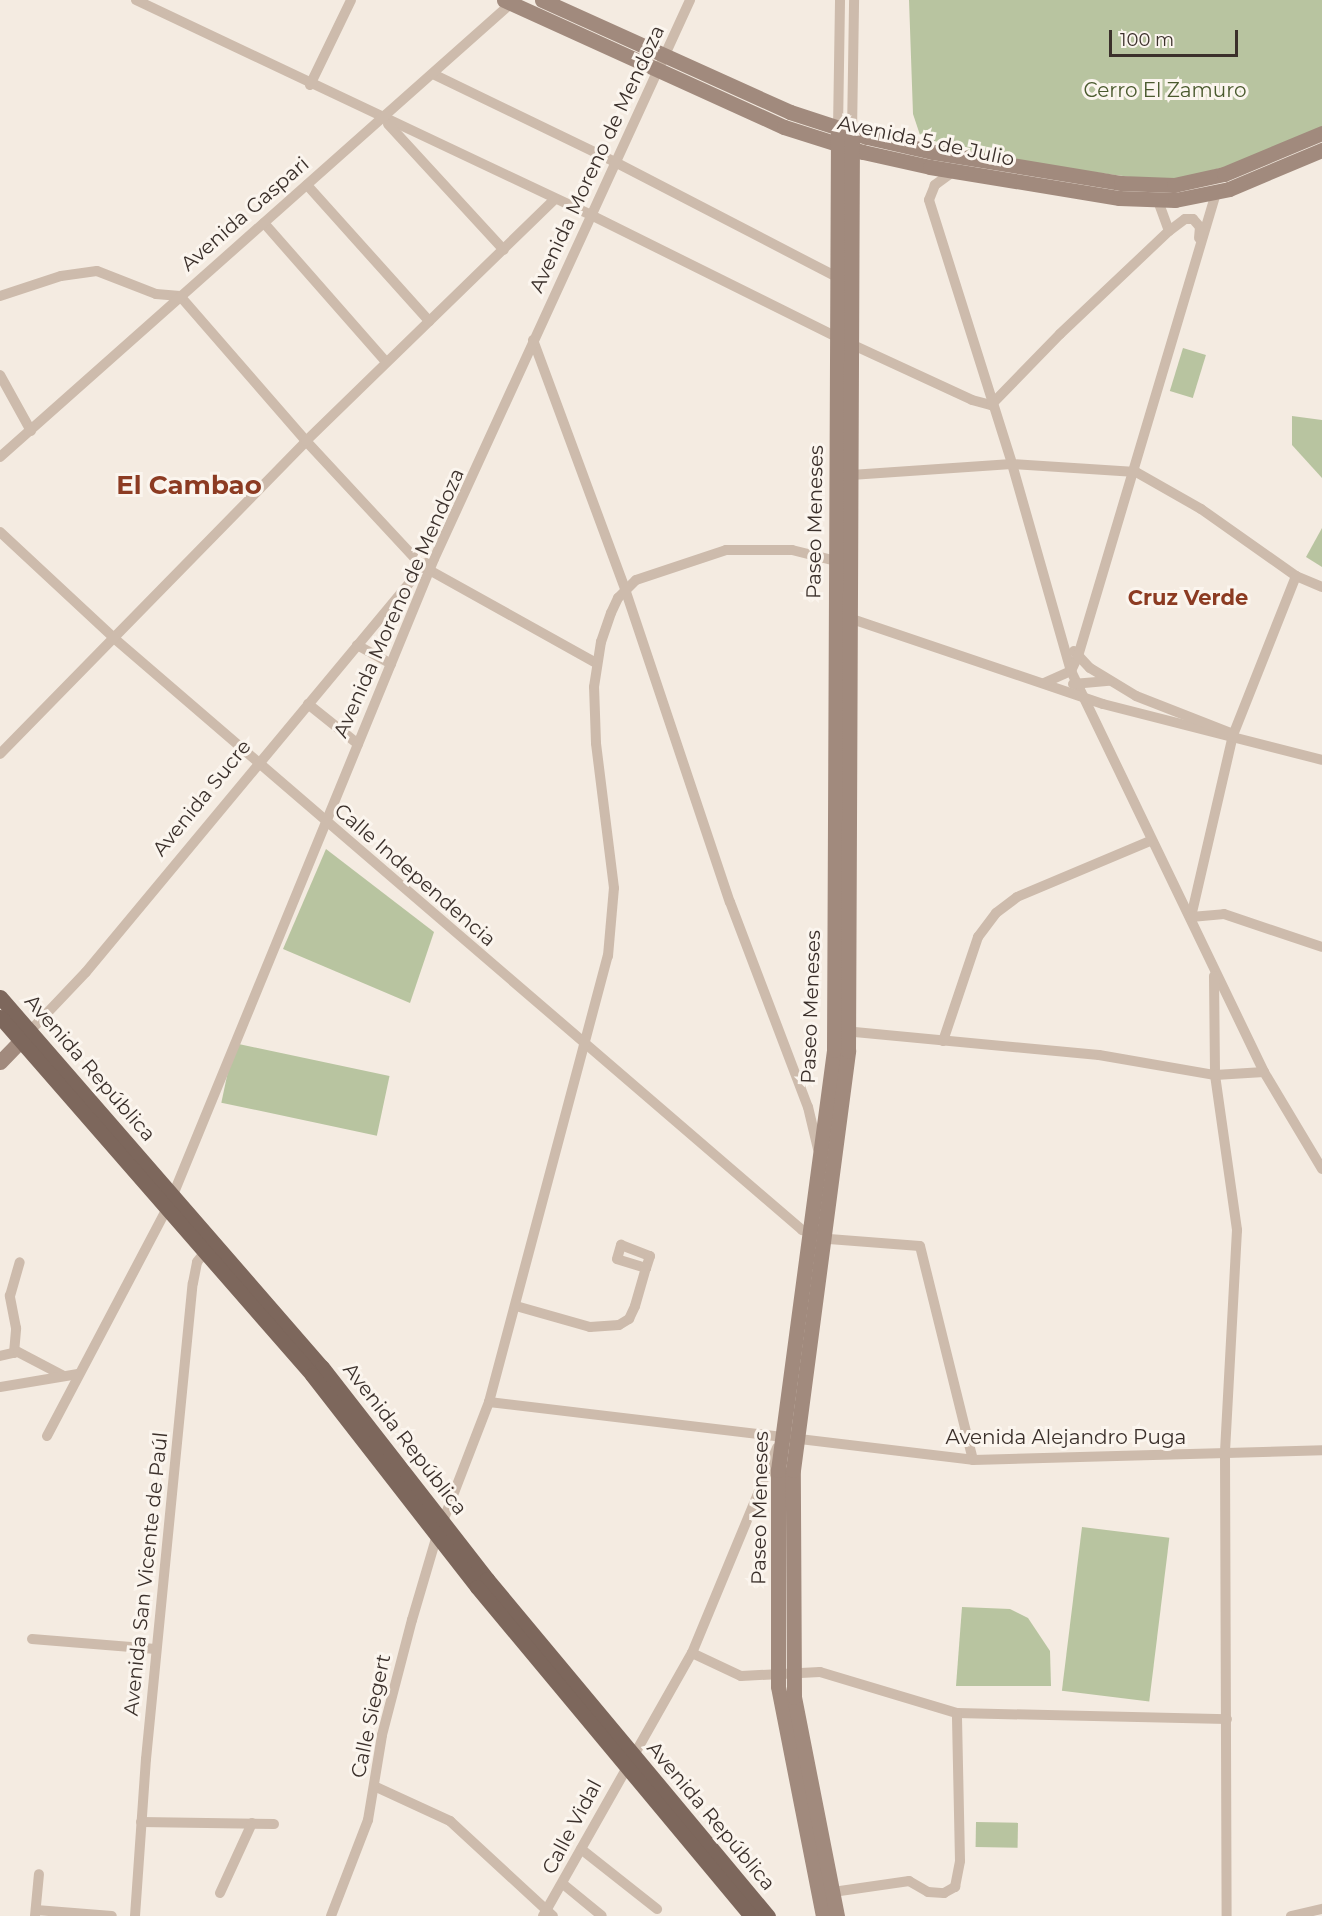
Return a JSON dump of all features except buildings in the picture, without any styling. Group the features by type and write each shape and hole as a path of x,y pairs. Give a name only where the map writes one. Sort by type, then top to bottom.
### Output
{"main road":[{"name":"Avenida República","path":"0,997 25,1036 209,1247 628,1760 751,1916"},
{"name":"Avenida República","path":"0,1017 25,1036"},
{"name":"Avenida República","path":"628,1760 768,1916"}],"street":[{"path":"136,0 310,86 591,216 836,337 972,400 992,405"},
{"path":"310,86 351,0"},
{"name":"Avenida 5 de Julio","path":"542,0 784,127 845,147 954,171 1095,195 1158,201 1216,193 1322,150"},
{"name":"Avenida Moreno de Mendoza","path":"47,1436 170,1202 324,820 391,664 426,569 434,559 524,368 533,340 690,0"},
{"path":"840,0 845,131"},
{"path":"845,131 854,0"},
{"name":"Avenida 5 de Julio","path":"510,1 662,63 845,131 1000,164 1159,185 1224,174 1322,133"},
{"name":"Avenida Gaspari","path":"0,457 381,118 435,75 510,1"},
{"path":"435,75 615,162 837,277"},
{"path":"381,118 504,250"},
{"name":"Paseo Meneses","path":"823,1916 782,1711 786,1673 788,1437 842,1031 851,475 851,344 845,131"},
{"name":"Paseo Meneses","path":"814,1235 820,1155 842,1031 836,561 836,337 837,277 845,147"},
{"path":"954,171 935,185 929,200 1012,464 1071,671 1150,841 1191,917 1214,972 1264,1072 1322,1168"},
{"path":"307,185 429,321"},
{"path":"1044,683 1071,671 1078,656 1136,472 1198,249 1216,193"},
{"path":"0,754 115,639 306,441 555,199"},
{"path":"1158,201 1169,231"},
{"path":"992,405 1060,334 1169,231 1185,219 1193,219 1200,227 1198,249"},
{"path":"264,223 386,362"},
{"path":"0,296 62,276 97,271 156,294 180,296 306,441 426,569 596,663"},
{"path":"533,340 625,589 730,902 808,1107 820,1155"},
{"path":"0,375 31,431"},
{"path":"851,475 1012,464 1136,472 1201,509 1296,576 1322,587"},
{"name":"Calle Independencia","path":"0,532 115,639 585,1046 814,1235"},
{"path":"625,589 654,572 726,550 792,550 836,561"},
{"name":"Avenida Sucre","path":"0,1062 86,972 258,761 357,645 426,569"},
{"path":"1191,917 1233,735 1296,576"},
{"name":"Calle Siegert","path":"331,1916 364,1834 382,1735 440,1529 489,1402 608,956 614,888 594,717 596,663 611,614 625,589"},
{"path":"849,618 1103,704 1322,759"},
{"path":"1061,638 1073,642 1086,632"},
{"path":"1061,638 1078,656 1109,681 1233,735"},
{"path":"357,645 391,664"},
{"path":"1044,683 1077,684 1109,681"},
{"path":"1103,704 1095,691 1109,681"},
{"path":"308,704 358,744"},
{"path":"943,1041 978,937 996,913 1017,897 1150,841"},
{"path":"1191,917 1224,914 1322,947"},
{"path":"1214,972 1215,1075 1237,1230 1225,1453 1227,1916"},
{"path":"842,1031 1099,1055 1215,1075 1264,1072"},
{"path":"814,1235 920,1246 972,1460"},
{"name":"Avenida San Vicente de Paúl","path":"135,1916 156,1649 193,1283 197,1262 209,1247"},
{"path":"14,1353 16,1328 10,1296 20,1262"},
{"path":"516,1306 590,1327 619,1326 629,1319 646,1268"},
{"path":"0,1356 14,1353 64,1376"},
{"path":"0,1387 78,1374"},
{"name":"Avenida Alejandro Puga","path":"489,1402 972,1460 1322,1450"},
{"name":"Calle Vidal","path":"548,1914 628,1760 692,1653 788,1437"},
{"path":"32,1639 156,1649"},
{"path":"692,1653 741,1676 820,1672 957,1713 1227,1719"},
{"name":"Paseo Meneses","path":"786,1673 796,1709 837,1916"},
{"path":"833,1892 909,1881 928,1892 944,1893 955,1887 960,1861 957,1713"},
{"path":"374,1786 450,1821 548,1914"},
{"path":"141,1822 274,1824"},
{"path":"220,1893 252,1823"},
{"path":"581,1849 657,1910"},
{"path":"39,1874 35,1913 112,1916"},
{"path":"562,1884 602,1916"},
{"path":"1291,1916 1322,1909"}],"green space":[{"name":"Cerro El Zamuro","path":"909,0 1322,0 1322,131 1277,153 1168,182 965,155 943,143 921,138 913,114"},
{"path":"1183,348 1206,355 1193,398 1170,391"},
{"path":"1292,416 1322,420 1322,478 1292,445"},
{"path":"1322,528 1322,567 1306,557"},
{"path":"326,849 434,932 410,1003 283,949"},
{"path":"234,1043 390,1076 377,1136 221,1103"},
{"path":"1082,1527 1169,1538 1149,1701 1062,1691"},
{"path":"962,1607 1010,1609 1028,1618 1050,1651 1051,1686 956,1686"},
{"path":"976,1822 1018,1823 1018,1848 976,1847"}],"district":[{"name":"El Cambao","path":"189,486"},
{"name":"Cruz Verde","path":"1188,598"}]}
